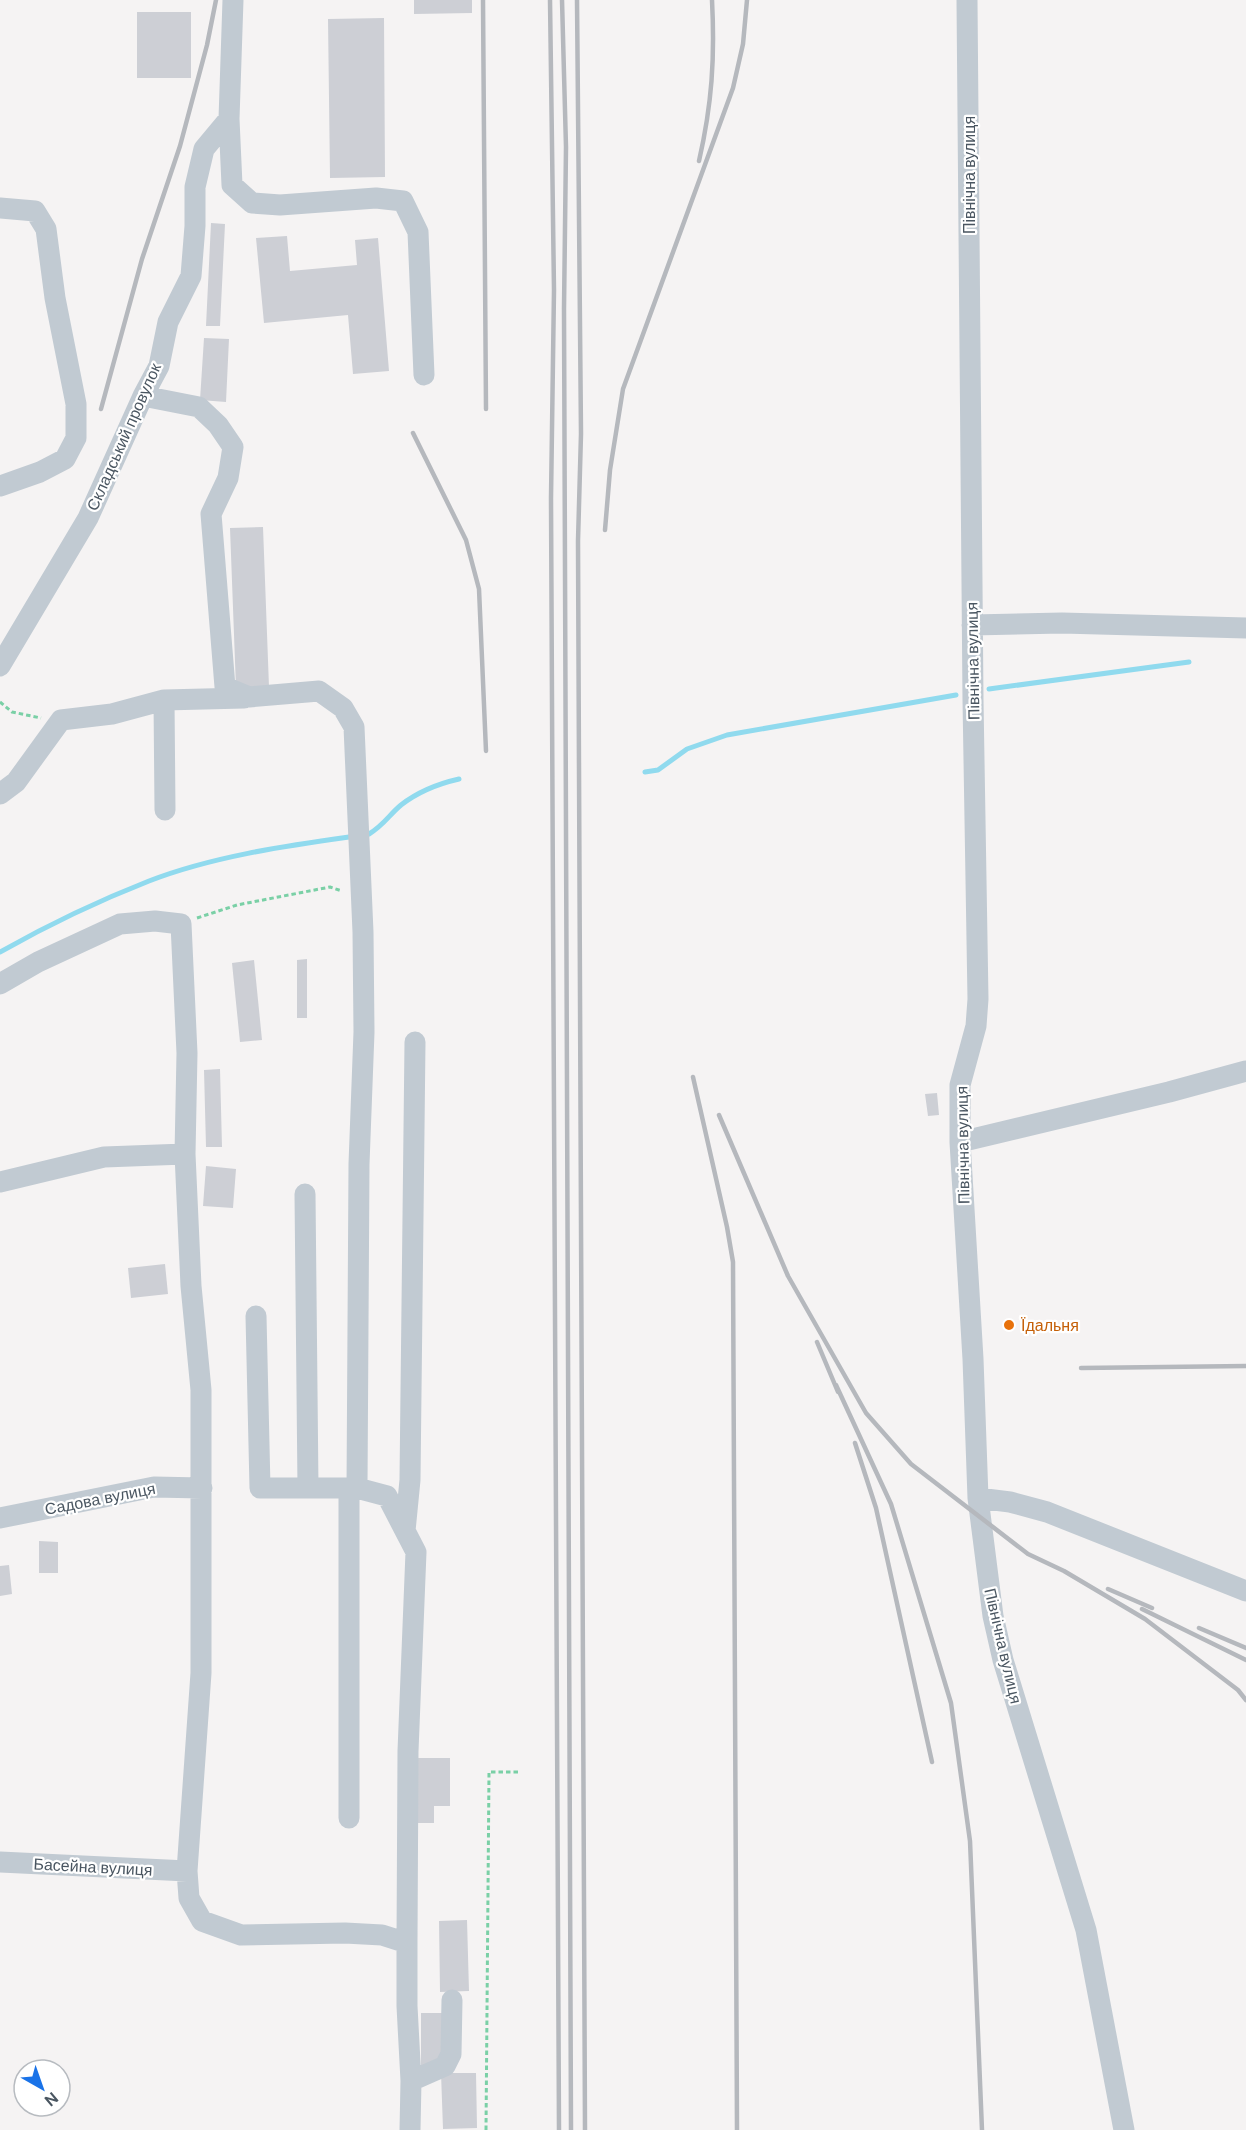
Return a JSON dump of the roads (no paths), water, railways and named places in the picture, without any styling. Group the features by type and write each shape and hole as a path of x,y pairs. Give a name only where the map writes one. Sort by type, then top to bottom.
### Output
{"street":[{"path":"233,0 229,119 232,185 252,203 280,205 376,198 404,201 418,232 424,375"},
{"name":"Північна вулиця","path":"967,0 972,625 978,999 976,1026 960,1085 960,1142 973,1359 978,1498 993,1616 1003,1660 1086,1930 1124,2130"},
{"name":"Складський провулок","path":"0,666 88,518 143,396 159,366 168,322 191,276 195,187 204,149 229,119"},
{"path":"0,208 35,211 46,229 55,298 76,405 76,438 65,459 40,472 0,486"},
{"path":"143,396 199,407 218,425 233,447 228,478 211,514 225,687 249,698"},
{"path":"972,625 1062,623 1246,628"},
{"path":"0,794 16,782 61,720 112,714 164,700 249,698 320,691 343,708 354,727 362,898 364,1032 359,1164 349,1818"},
{"path":"164,700 165,810"},
{"path":"0,984 38,962 120,924 155,921 181,924 187,1053 185,1155 191,1286 201,1390 202,1488 201,1673 187,1871 189,1898 202,1922 241,1935 290,1936 345,1933 382,1935 407,1943"},
{"path":"405,1531 410,1480 415,1042"},
{"path":"960,1142 1157,1095 1246,1071"},
{"path":"0,1182 104,1157 185,1155"},
{"path":"304,1194 308,1488"},
{"path":"256,1316 260,1488 353,1488 387,1496 416,1552 408,1751 407,2006 411,2081 410,2130"},
{"name":"Садова вулиця","path":"0,1518 154,1487 202,1488"},
{"path":"978,1498 1010,1502 1047,1512 1246,1591"},
{"name":"Басейна вулиця","path":"0,1862 187,1871"},
{"path":"411,2081 445,2066 451,2054 452,2000"}],"waterway":[{"path":"989,689 1189,662"},
{"path":"645,772 658,770 687,749 727,735 956,695"},
{"path":"369,834 401,805 421,792 459,779"},
{"path":"0,952 92,905 149,881 197,865 248,853 349,837"}],"railway":[{"path":"101,409 142,259 180,146 207,45 216,0"},
{"path":"483,0 486,409"},
{"path":"550,0 554,290 551,498 559,2130"},
{"path":"562,0 566,147 564,309 571,2130"},
{"path":"577,0 581,434 578,541 585,2130"},
{"path":"699,161 712,81 712,0"},
{"path":"605,530 610,470 623,389 733,88 743,44 747,0"},
{"path":"413,433 466,540 479,589 486,751"},
{"path":"693,1077 733,1262 737,2130"},
{"path":"719,1115 788,1276 866,1413 911,1464 1028,1554 1064,1571 1145,1619 1238,1690 1246,1700"},
{"path":"817,1342 838,1392"},
{"path":"1081,1368 1246,1366"},
{"path":"836,1385 891,1504 951,1703 970,1841 982,2130"},
{"path":"855,1443 876,1508 932,1762"},
{"path":"1108,1589 1152,1608"},
{"path":"1142,1609 1246,1660"},
{"path":"1199,1628 1246,1648"}],"place":[{"name":"Їдальня","path":"1009,1325"}]}
